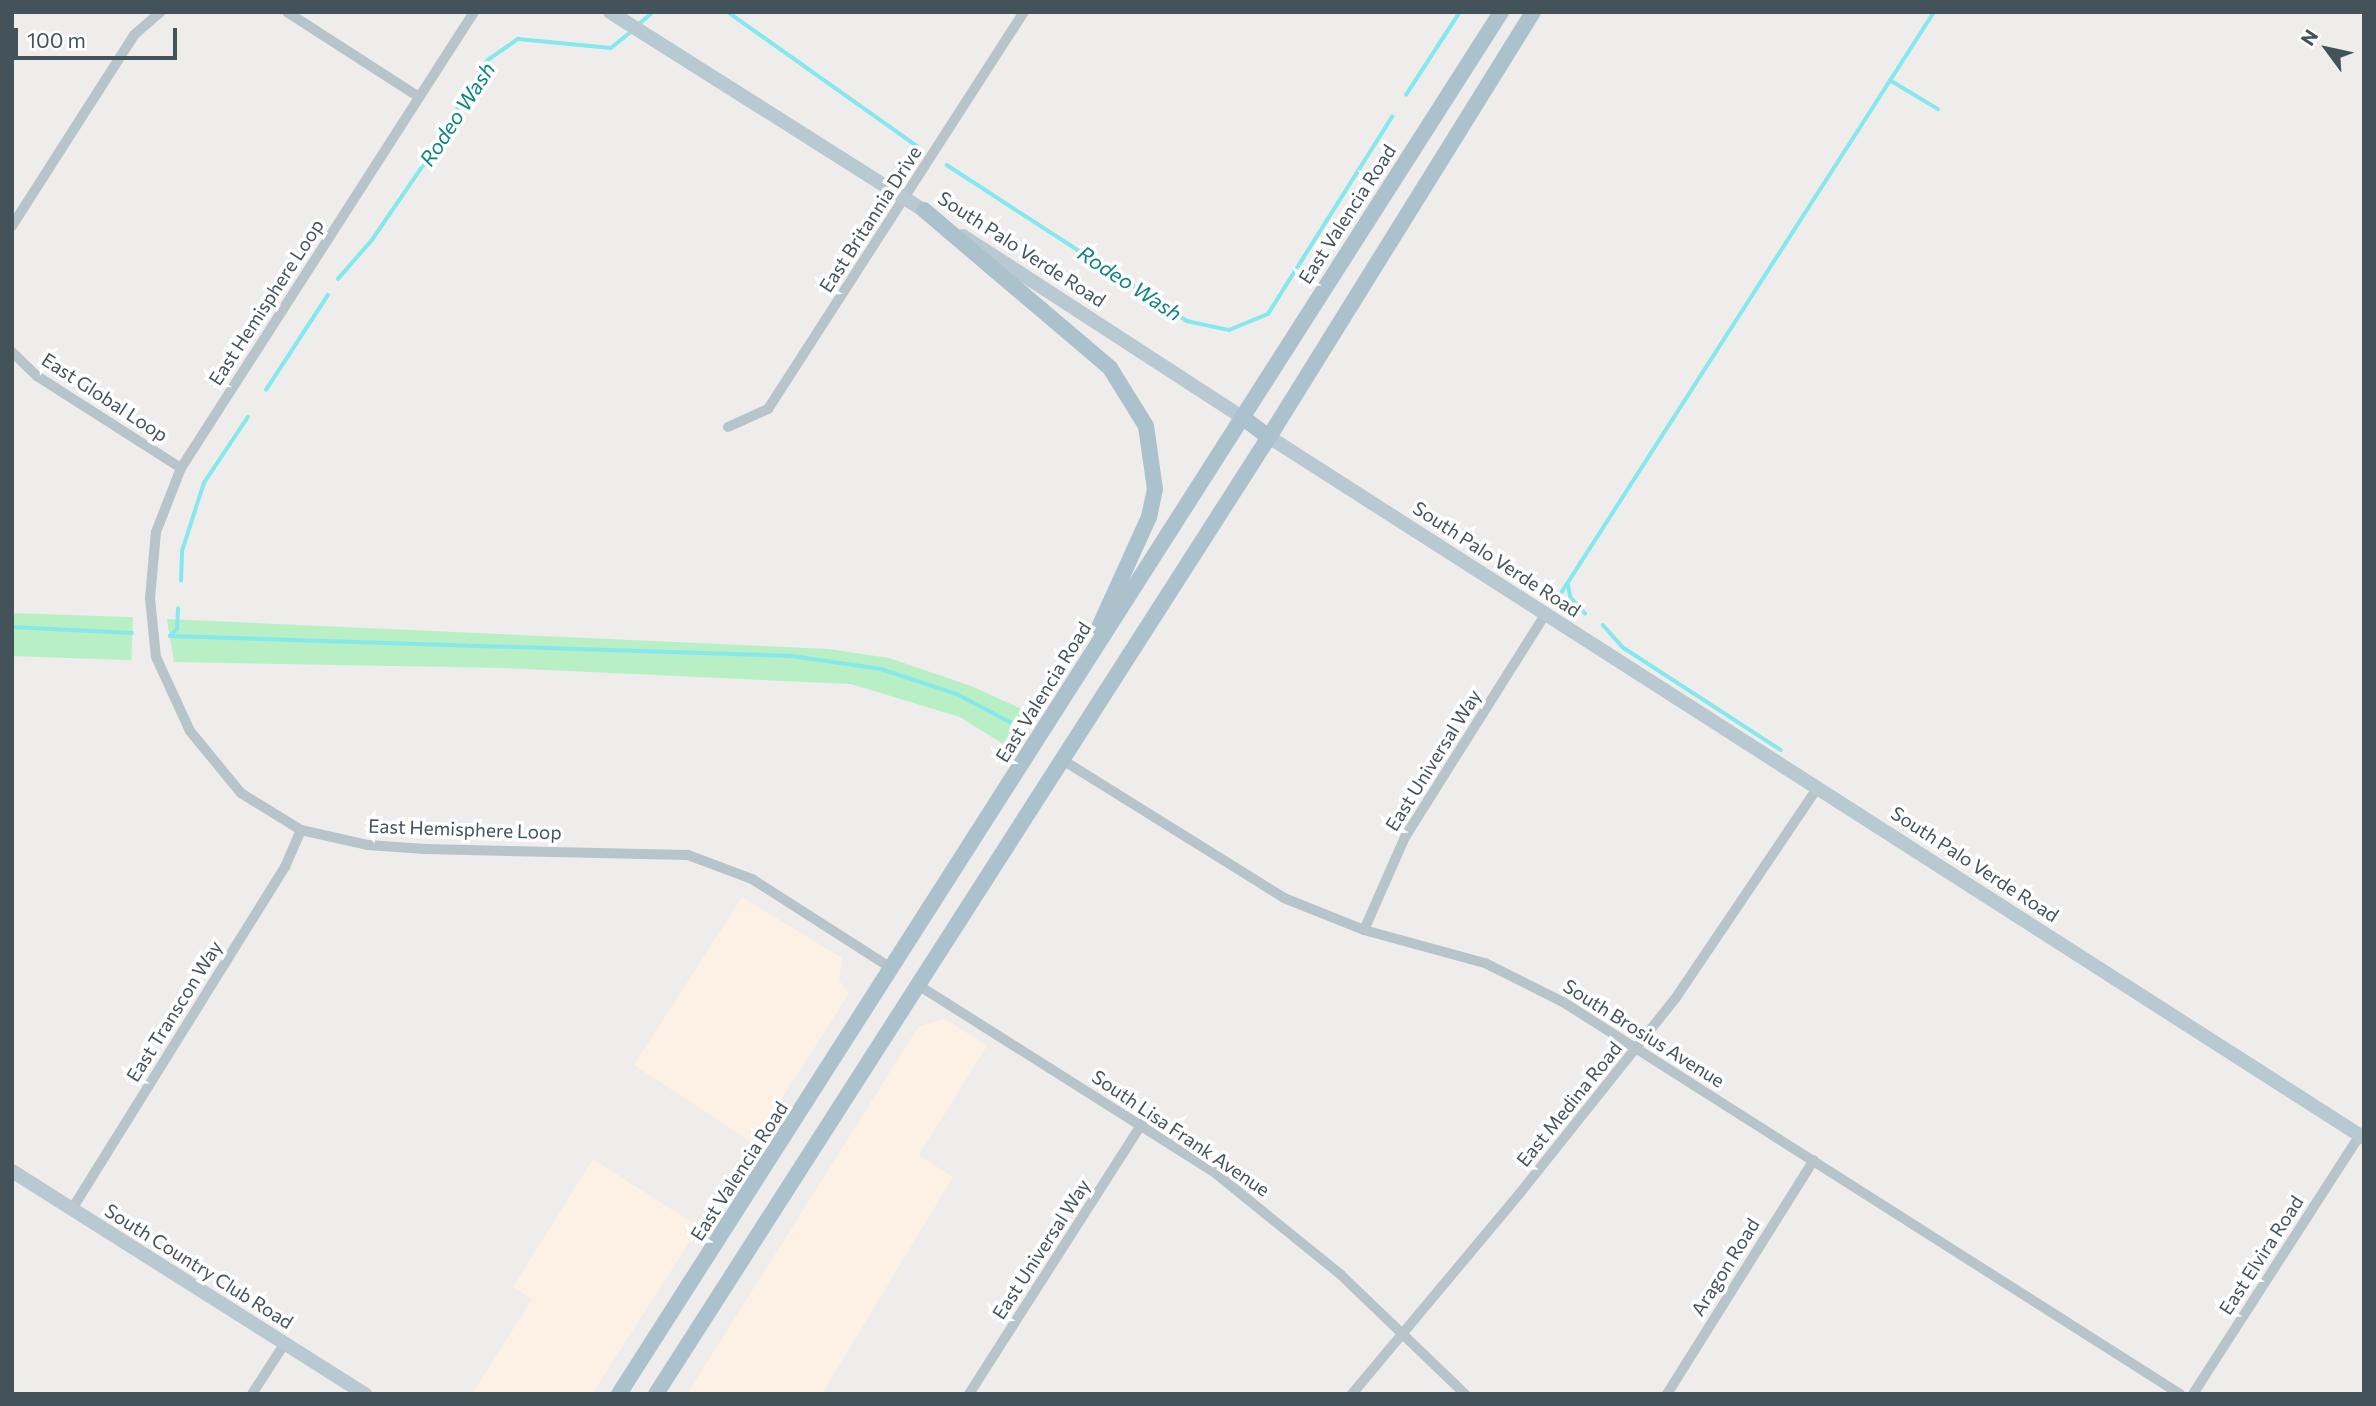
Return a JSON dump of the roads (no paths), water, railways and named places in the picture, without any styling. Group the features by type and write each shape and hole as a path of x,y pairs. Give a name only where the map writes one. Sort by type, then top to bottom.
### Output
{"main road":[{"name":"East Valencia Road","path":"619,1394 893,969 1501,12"},
{"path":"656,1394 1269,437 1533,12"},
{"path":"924,210 1110,368 1146,426 1154,475 1149,517 1064,699"},
{"name":"South Palo Verde Road","path":"1242,417 1269,437"},
{"path":"893,969 918,985"}],"street":[{"path":"12,226 135,36 160,12"},
{"path":"287,12 419,97"},
{"name":"East Hemisphere Loop","path":"474,12 181,468 156,532 150,598 156,657 190,731 241,793 301,830 368,845 425,849 688,855 752,878 893,969"},
{"name":"East Britannia Drive","path":"728,427 768,409 1024,12"},
{"name":"South Palo Verde Road","path":"616,16 924,210 1242,417"},
{"name":"East Global Loop","path":"12,352 37,376 181,468"},
{"name":"South Palo Verde Road","path":"1269,437 2361,1137"},
{"name":"East Universal Way","path":"1364,930 1405,837 1545,615"},
{"name":"South Brosius Avenue","path":"1061,759 1284,898 1364,930 1485,963 1563,1002 2180,1394"},
{"name":"East Medina Road","path":"1352,1394 1636,1048 1818,787"},
{"name":"East Transcon Way","path":"72,1209 285,867 301,830"},
{"name":"South Lisa Frank Avenue","path":"918,985 1142,1124 1277,1220 1465,1394"},
{"name":"East Universal Way","path":"969,1394 1142,1124"},
{"name":"East Elvira Road","path":"2193,1394 2361,1137"},
{"name":"Aragon Road","path":"1667,1394 1814,1160"},
{"name":"South Country Club Road","path":"12,1171 365,1394"},
{"path":"253,1394 285,1343"}],"waterway":[{"name":"Rodeo Wash","path":"638,25 653,12"},
{"name":"Rodeo Wash","path":"728,12 917,146"},
{"name":"Rodeo Wash","path":"1406,95 1460,12"},
{"path":"1558,598 1934,12"},
{"name":"Rodeo Wash","path":"338,279 372,240 420,170 488,60 518,39 611,48 633,30"},
{"path":"1890,80 1938,109"},
{"name":"Rodeo Wash","path":"947,165 1187,321 1229,330 1268,314 1392,117"},
{"name":"Rodeo Wash","path":"266,390 328,295"},
{"name":"Rodeo Wash","path":"181,581 182,551 204,483 248,417"},
{"path":"1568,583 1571,598 1585,613"},
{"name":"Rodeo Wash","path":"170,636 177,629 178,609"},
{"path":"1603,625 1624,648 1781,750"},
{"name":"Rodeo Wash","path":"12,627 132,633"},
{"path":"170,636 792,656 881,669 957,694 1014,724"}]}
